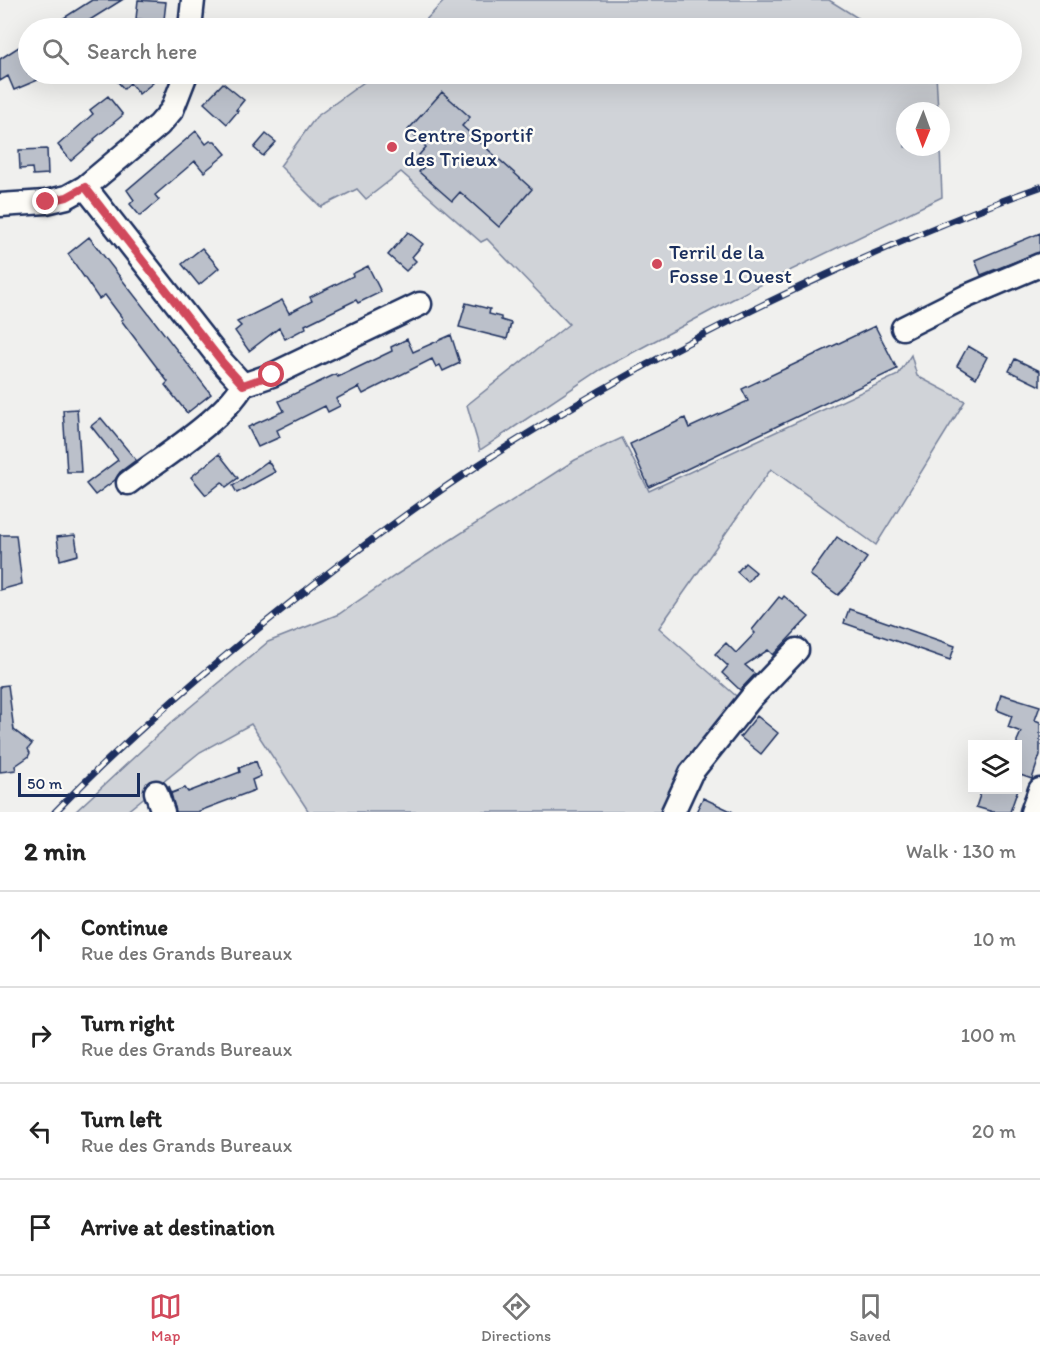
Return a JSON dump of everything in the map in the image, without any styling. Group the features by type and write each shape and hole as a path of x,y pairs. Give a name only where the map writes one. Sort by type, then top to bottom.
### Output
{"street":[{"path":"191,18 193,0"},
{"path":"0,205 46,202 67,197 85,187 159,125 172,110 182,84"},
{"path":"85,187 223,363 243,385"},
{"path":"903,328 967,296 1040,265"},
{"path":"128,483 211,421 237,396 243,385 272,375 420,304"},
{"path":"673,812 691,773 751,698 797,650"}],"shaded area":[{"path":"445,0 829,0 858,18 428,18"},
{"name":"Terril de la Fosse 1 Ouest","path":"361,84 937,84 938,102 896,102 896,156 940,156 942,197 750,290 600,370 480,450 467,405 569,324 487,239 481,242 401,172 366,199 357,189 321,207 280,166 316,117"},
{"path":"911,355 917,376 965,401 876,545 771,469 659,628 743,702 668,812 309,812 251,724 200,752 126,812 75,812 172,722 268,642 339,614 575,460 622,438 649,491 898,375"}],"building":[{"path":"92,0 122,0 93,18 64,18"},
{"path":"138,0 166,2 164,18 136,18"},
{"path":"18,47 18,84 28,84 14,90 8,76 0,81 0,59"},
{"path":"120,84 129,84 124,89"},
{"path":"131,84 152,84 139,94"},
{"path":"222,84 244,100 227,124 204,103"},
{"path":"442,92 470,117 462,126 532,189 499,227 460,192 452,201 419,172 427,163 419,155 426,147 408,130"},
{"path":"108,96 123,115 71,161 58,145 93,114 90,110"},
{"path":"196,131 206,144 215,141 226,154 204,172 195,161 155,195 159,200 140,216 130,204 134,200 127,190"},
{"path":"266,134 276,142 263,156 254,148"},
{"path":"47,149 48,174 33,175 32,168 20,169 19,150"},
{"path":"408,232 423,244 412,257 416,261 406,271 388,255"},
{"path":"1040,233 1040,252 981,275 975,260"},
{"path":"89,237 211,394 187,413 165,385 168,382 121,320 123,319 105,295 99,299 68,254"},
{"path":"202,248 219,268 199,285 182,264"},
{"path":"368,266 381,292 358,303 356,300 305,325 306,328 285,339 279,328 249,351 235,331 241,326 237,322 282,300 289,313 312,301 310,297"},
{"path":"466,303 490,309 489,314 511,323 507,339 459,327"},
{"path":"875,326 897,369 649,487 630,444 685,418 689,428 748,401 742,389"},
{"path":"451,335 460,363 443,371 440,365 436,367 432,359 363,394 359,387 336,399 340,406 328,412 325,406 277,430 280,437 258,447 248,427 284,411 279,401 336,374 338,377 392,351 391,347 407,339 413,352"},
{"path":"968,346 987,357 976,378 957,366"},
{"path":"1015,359 1040,371 1040,386 1009,371"},
{"path":"77,409 81,472 67,472 63,410"},
{"path":"101,418 136,460 95,495 86,484 118,460 91,426"},
{"path":"219,454 238,478 226,487 222,482 206,495 191,477"},
{"path":"268,461 275,472 237,493 233,486"},
{"path":"0,535 16,535 22,584 0,590"},
{"path":"75,535 78,555 60,560 57,537"},
{"path":"837,537 867,558 838,595 810,575"},
{"path":"745,563 756,572 748,582 737,572"},
{"path":"784,596 809,617 773,655 768,650 745,665 755,674 740,690 722,673 728,666 715,654 726,643 736,653 755,633 752,630 779,597 782,599"},
{"path":"849,609 955,646 950,660 844,623"},
{"path":"8,685 14,730 32,744 28,749 30,753 28,757 15,766 16,770 0,772 0,686"},
{"path":"1001,694 1040,706 1035,720 1040,722 1040,755 1032,779 1022,776 1022,740 1017,740 1021,732 1008,727 1012,716 997,710"},
{"path":"757,716 778,733 761,754 740,737"},
{"path":"256,761 261,776 252,780 255,790 197,812 176,812 169,786 172,793 185,788 188,792 240,772 239,768"},
{"path":"980,794 1016,794 1010,812 993,812 976,807"},
{"path":"703,798 733,812 696,812"}],"railway":[{"path":"55,812 135,735 246,638 376,537 427,500 524,436 660,357 753,309 895,244 1040,187"}],"place":[{"name":"Centre Sportif des Trieux","path":"392,147"},
{"name":"Terril de la Fosse 1 Ouest","path":"657,264"}],"route":[{"path":"46,202 67,197 85,187 223,363 243,385 272,375"}]}
